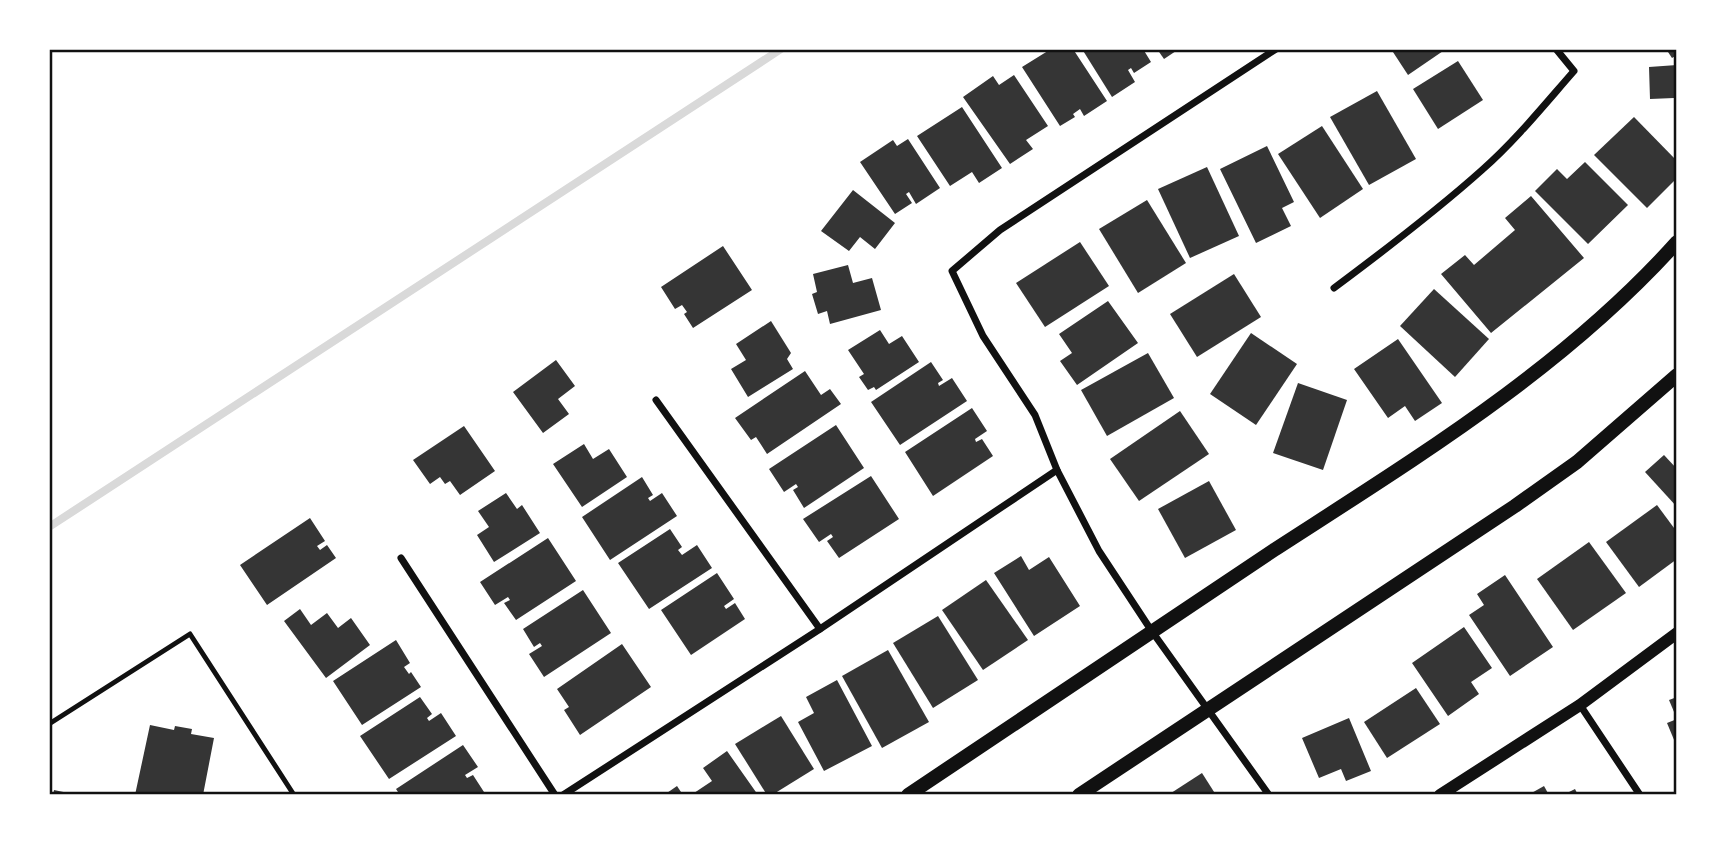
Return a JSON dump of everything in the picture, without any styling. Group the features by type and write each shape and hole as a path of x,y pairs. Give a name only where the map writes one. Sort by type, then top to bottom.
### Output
{"main road":[{"path":"908,795 1151,630 1454,433 1533,374 1600,317 1677,242"},
{"path":"1079,795 1516,506 1577,462 1677,375"}],"street":[{"path":"1269,795 1151,630 1099,551 1057,470 1035,415 984,336 952,271 1000,230 1276,49"},
{"path":"1334,288 1396,242 1484,169 1537,113 1574,71 1556,49"},
{"path":"656,400 820,629"},
{"path":"563,795 820,629 1057,470"},
{"path":"401,558 555,795"},
{"path":"1440,795 1580,705 1677,633"},
{"path":"1580,705 1640,795"}],"lane":[{"path":"49,724 190,634 294,795"}],"building":[{"path":"1051,49 1073,49 1107,101 1084,116 1080,109 1073,114 1075,117 1060,126 1022,67"},
{"path":"1082,49 1143,49 1151,62 1134,73 1131,68 1128,70 1135,82 1112,97"},
{"path":"1157,49 1179,49 1164,59"},
{"path":"1391,49 1446,49 1408,75"},
{"path":"1666,49 1677,49 1677,55 1672,58"},
{"path":"1458,61 1483,100 1438,129 1413,89"},
{"path":"1677,65 1677,105 1674,98 1650,99 1649,67"},
{"path":"1014,75 1048,126 1026,140 1033,149 1010,164 963,97 993,76 999,85"},
{"path":"1377,91 1416,159 1369,185 1330,117"},
{"path":"962,107 1002,168 979,183 972,172 950,186 917,136"},
{"path":"1634,117 1677,161 1677,178 1647,208 1594,155"},
{"path":"1322,126 1363,189 1320,218 1278,154"},
{"path":"908,139 940,188 916,204 909,192 906,194 912,203 895,214 860,162 893,140 897,146"},
{"path":"1267,146 1294,202 1282,208 1291,226 1256,243 1220,169"},
{"path":"1585,162 1628,205 1588,244 1535,191 1557,169 1567,179"},
{"path":"1207,167 1239,236 1190,258 1158,189"},
{"path":"853,190 895,223 875,249 860,237 849,251 821,231"},
{"path":"1531,196 1584,258 1491,333 1441,274 1465,255 1474,265 1515,230 1505,218"},
{"path":"1147,200 1186,263 1138,293 1099,229"},
{"path":"1080,242 1109,286 1045,327 1016,283"},
{"path":"723,246 752,290 693,328 682,305 675,309 661,287"},
{"path":"848,265 853,283 872,278 881,310 830,324 827,311 818,314 812,294 817,292 813,274"},
{"path":"1234,274 1261,317 1197,357 1170,314"},
{"path":"1434,289 1489,339 1455,377 1400,326"},
{"path":"1108,301 1138,343 1077,385 1060,361 1072,353 1059,334"},
{"path":"771,321 791,353 787,359 793,369 748,397 731,369 746,360 736,344"},
{"path":"880,330 889,344 902,336 919,362 876,390 874,387 868,390 859,377 864,374 848,350"},
{"path":"1251,333 1297,364 1256,425 1210,394"},
{"path":"1398,339 1442,403 1415,421 1405,406 1388,418 1354,369"},
{"path":"1148,353 1174,398 1107,436 1081,390"},
{"path":"556,360 575,386 558,399 569,414 543,433 513,392"},
{"path":"931,362 943,380 938,383 939,386 952,378 967,401 900,445 871,402"},
{"path":"805,371 821,395 830,389 841,404 767,454 756,437 751,440 735,418"},
{"path":"1298,383 1347,400 1323,470 1273,453"},
{"path":"972,408 987,431 975,439 976,442 982,439 993,456 933,496 905,452"},
{"path":"1180,411 1209,454 1139,501 1110,459"},
{"path":"836,425 864,468 804,508 793,490 798,487 796,484 784,492 769,469"},
{"path":"464,426 495,471 460,495 450,481 445,484 440,477 430,484 413,460"},
{"path":"584,444 593,459 609,449 627,477 582,507 553,464"},
{"path":"1664,455 1677,469 1677,507 1645,472"},
{"path":"871,476 899,519 839,558 827,541 833,537 831,534 819,542 803,519"},
{"path":"642,477 653,495 648,498 650,501 662,493 677,516 610,560 582,517"},
{"path":"1209,481 1236,530 1185,558 1158,509"},
{"path":"506,493 517,509 522,505 540,533 494,562 477,535 489,527 478,511"},
{"path":"1657,505 1677,532 1677,559 1639,587 1606,542"},
{"path":"310,518 325,541 317,546 320,550 327,545 336,558 267,605 240,565"},
{"path":"670,529 682,547 678,550 682,555 697,545 712,568 649,609 618,563"},
{"path":"548,538 576,581 516,620 504,603 510,600 508,597 495,605 480,582"},
{"path":"1589,542 1626,593 1573,630 1537,579"},
{"path":"1021,556 1029,570 1049,557 1080,606 1034,636 994,573"},
{"path":"717,573 734,599 724,606 726,609 735,603 745,619 691,655 661,610"},
{"path":"1505,575 1553,647 1510,676 1469,615 1484,605 1477,594"},
{"path":"986,580 1028,640 983,670 942,610"},
{"path":"583,590 611,633 544,677 529,654 542,646 540,643 534,647 523,629"},
{"path":"300,609 311,625 327,613 338,628 351,618 370,645 326,678 284,621"},
{"path":"938,616 978,680 933,708 893,643"},
{"path":"1464,627 1492,668 1471,682 1479,694 1448,716 1412,663"},
{"path":"396,640 410,663 404,667 421,687 362,725 333,681"},
{"path":"622,644 651,687 580,735 564,710 569,707 557,689"},
{"path":"888,650 929,722 882,748 842,676"},
{"path":"837,680 872,746 824,771 798,722 814,713 806,697"},
{"path":"1416,688 1440,724 1387,758 1364,722"},
{"path":"420,697 432,714 427,718 429,721 441,713 456,736 389,779 360,736"},
{"path":"1677,697 1677,719 1669,700"},
{"path":"781,716 814,769 772,795 767,795 735,744"},
{"path":"1349,718 1371,771 1346,781 1341,769 1319,778 1302,738"},
{"path":"1677,719 1677,747 1667,723"},
{"path":"150,725 174,730 175,726 192,729 191,734 214,738 203,795 135,795"},
{"path":"463,745 478,767 465,775 467,778 473,775 484,792 480,795 400,795 396,789"},
{"path":"727,751 758,795 691,795 712,781 703,768"},
{"path":"1202,773 1216,795 1168,795"},
{"path":"677,786 683,795 664,795"},
{"path":"1544,786 1549,795 1528,795"},
{"path":"1575,789 1578,795 1563,795"},
{"path":"54,790 73,794 53,795"}],"waterway":[{"path":"49,527 781,49"}]}
